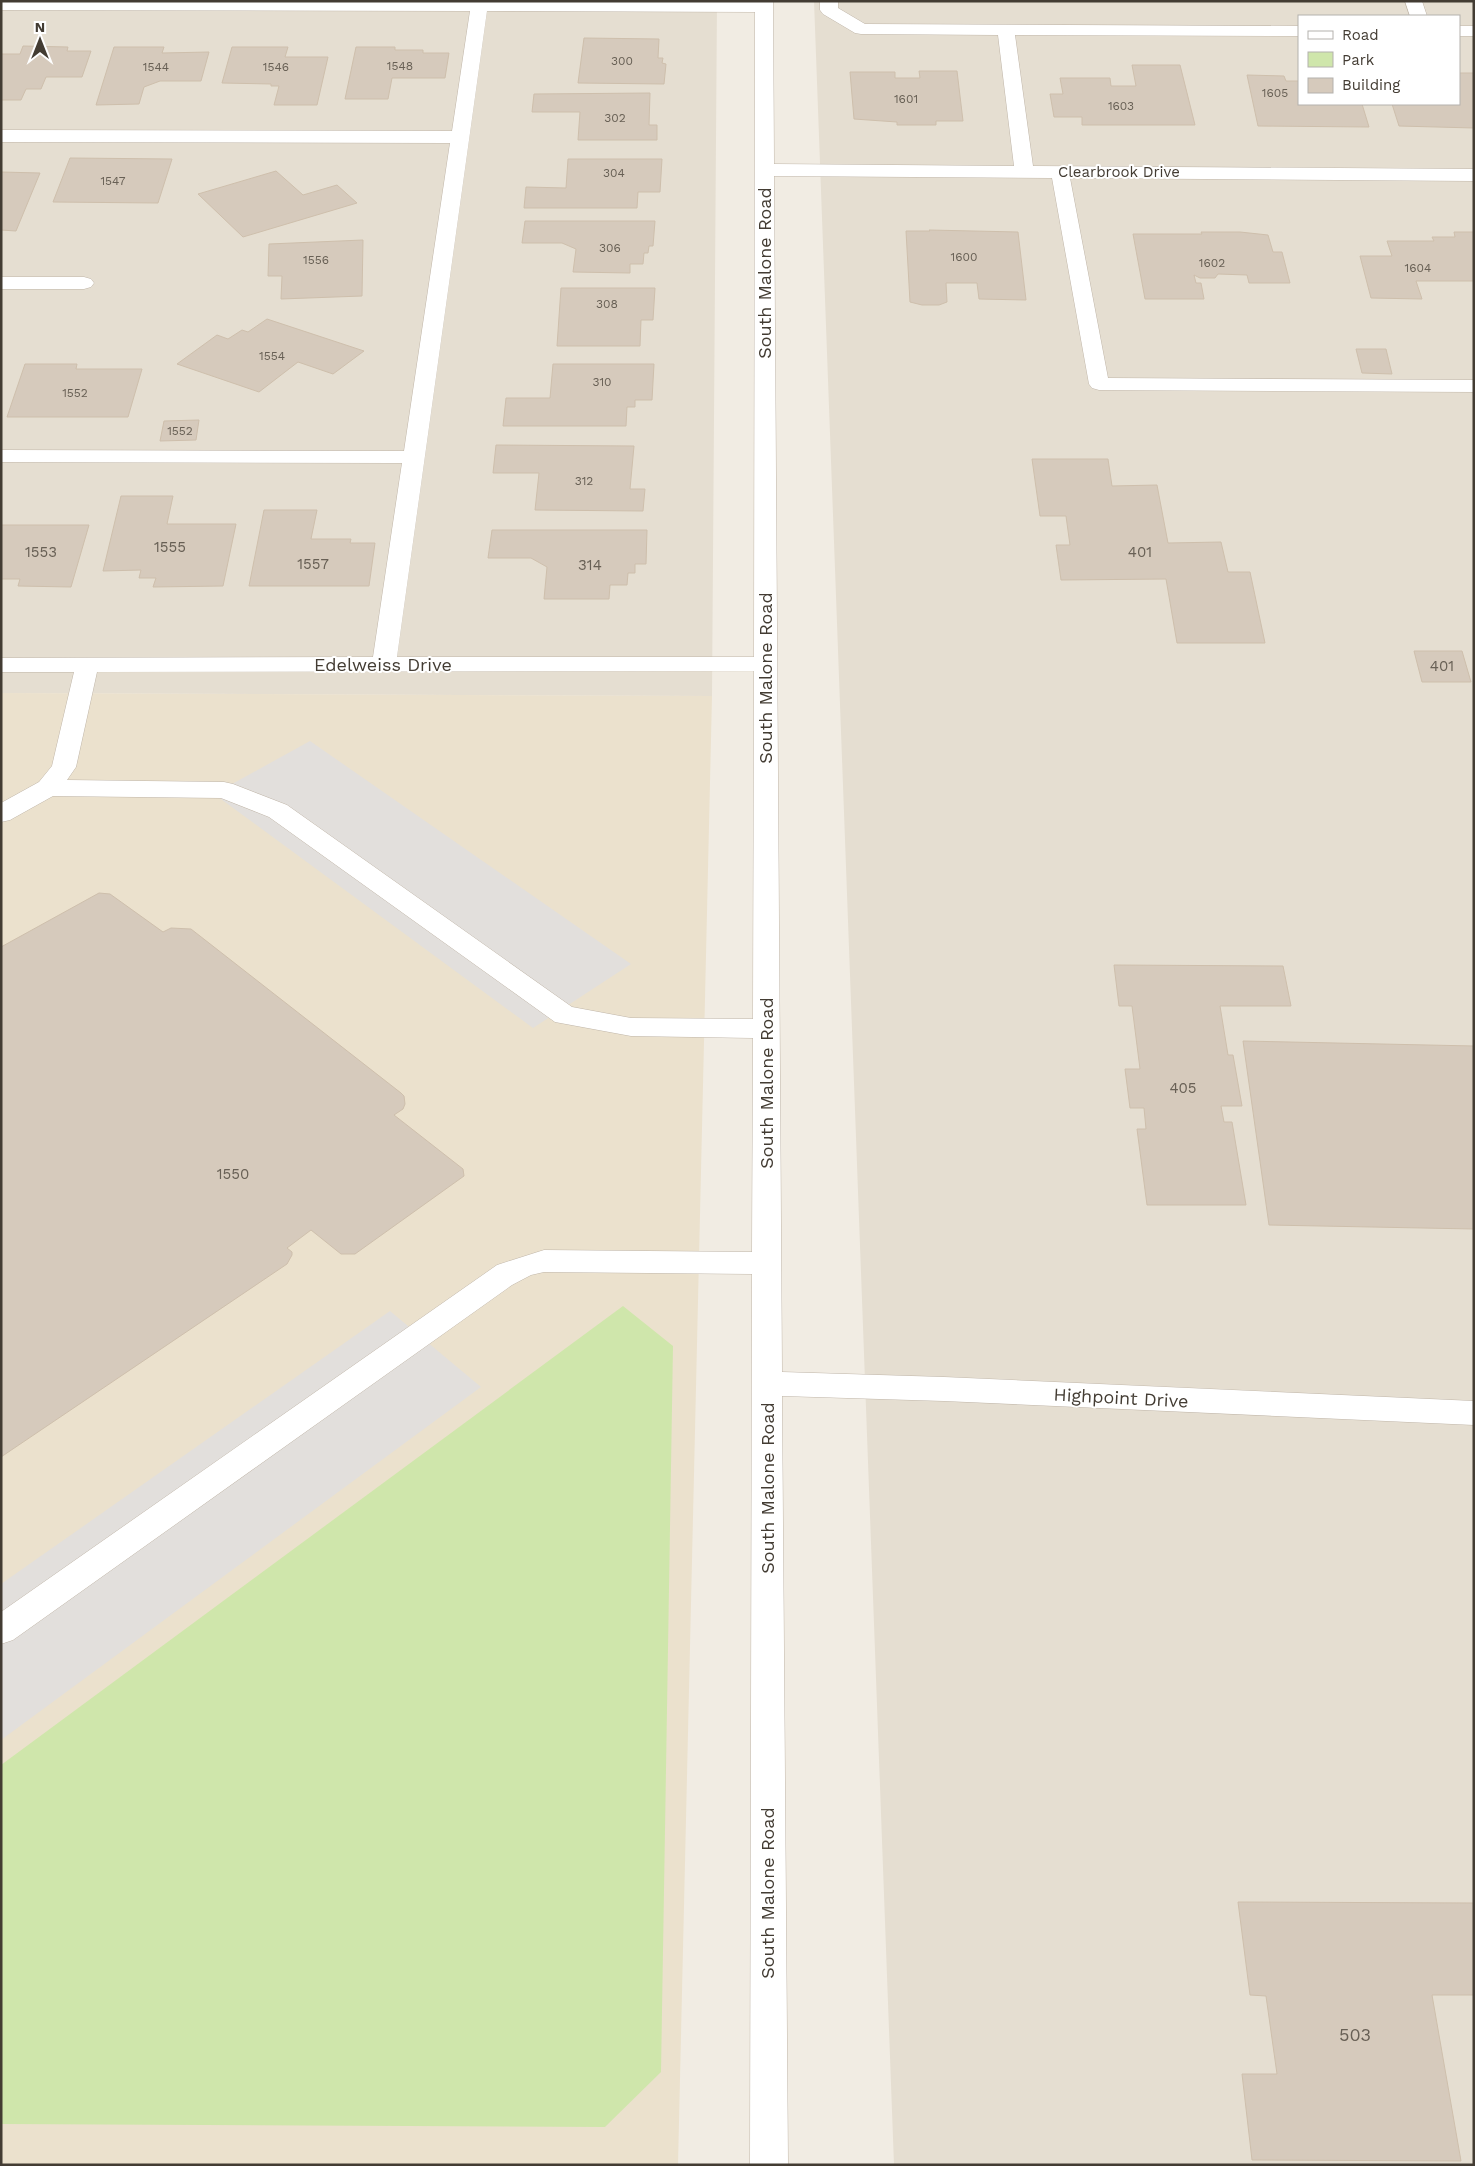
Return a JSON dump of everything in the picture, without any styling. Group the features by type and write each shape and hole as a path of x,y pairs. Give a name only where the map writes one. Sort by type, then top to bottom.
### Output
{"street":[{"path":"829,1 829,10 861,29 1298,31"},
{"path":"1413,1 1418,15"},
{"path":"384,665 480,3"},
{"path":"1,5 764,4"},
{"name":"South Malone Road","path":"764,4 769,2165"},
{"path":"1006,30 1024,171"},
{"path":"1460,31 1474,31"},
{"path":"1,136 460,137"},
{"name":"Clearbrook Drive","path":"764,170 1474,174"},
{"path":"1060,172 1099,384 1474,386"},
{"path":"1,283 84,283"},
{"path":"1,456 414,457"},
{"name":"Edelweiss Drive","path":"1,665 765,664"},
{"path":"1,814 48,788 64,767 87,665"},
{"path":"48,788 224,790 278,811 564,1015 631,1027 767,1029"},
{"path":"1,1630 504,1274 523,1266 544,1261 767,1263"},
{"name":"Highpoint Drive","path":"767,1384 854,1385 1474,1413"}],"shaded area":[{"path":"1,1 717,1 712,696 1,693"},
{"path":"814,1 1474,1 1474,2165 894,2165"},
{"path":"1,693 712,696 678,2165 1,2165"},
{"path":"310,741 631,964 533,1028 214,794"},
{"path":"390,1311 481,1387 1,1740 1,1584"}],"green space":[{"path":"623,1306 673,1346 661,2072 605,2127 1,2124 1,1765"}],"building":[{"path":"584,38 659,39 658,58 663,58 662,63 666,64 664,84 578,83"},
{"path":"23,46 68,47 67,51 91,51 82,77 46,77 41,89 26,89 21,100 1,100 1,54 20,54"},
{"path":"114,47 164,47 162,53 209,52 201,81 160,81 144,87 139,104 96,105"},
{"path":"232,47 288,47 285,57 328,57 317,105 274,105 279,86 271,86 271,84 222,83"},
{"path":"356,47 395,47 395,50 423,50 423,53 449,53 445,78 392,78 388,99 345,99"},
{"path":"1132,65 1180,65 1195,125 1082,125 1082,117 1054,117 1050,94 1063,94 1060,78 1110,78 1111,86 1136,86"},
{"path":"919,71 957,71 963,121 936,121 936,125 897,125 897,122 854,119 850,72 895,72 895,78 920,78"},
{"path":"1460,73 1474,73 1474,128 1399,126 1392,105 1460,105"},
{"path":"1247,75 1284,76 1286,81 1298,81 1298,105 1362,105 1369,127 1258,126"},
{"path":"650,93 649,125 657,125 657,140 578,140 580,112 532,112 534,94"},
{"path":"70,158 172,159 158,203 53,202"},
{"path":"568,159 662,159 660,192 638,192 637,208 524,208 526,187 566,188"},
{"path":"276,171 303,195 337,185 357,203 243,237 198,194"},
{"path":"1,172 40,173 16,231 1,230"},
{"path":"525,221 655,221 653,246 649,246 648,253 644,253 643,264 630,264 630,273 573,272 576,249 562,243 522,243"},
{"path":"906,231 1018,232 1026,300 979,299 977,283 946,283 947,302 939,305 922,305 910,302"},
{"path":"1201,232 1240,232 1268,235 1273,252 1282,252 1290,283 1249,283 1247,275 1218,274 1215,278 1200,278 1194,275 1196,283 1201,283 1204,299 1145,299 1133,234 1202,234"},
{"path":"1454,232 1474,232 1474,281 1416,281 1422,299 1371,298 1360,256 1392,256 1387,241 1434,241 1432,237 1455,237"},
{"path":"363,240 362,296 281,299 282,276 268,276 269,244"},
{"path":"561,288 655,288 653,320 641,320 640,346 557,346"},
{"path":"267,319 364,351 333,374 298,362 259,392 177,364 217,335 228,339 242,330 248,332"},
{"path":"1356,349 1386,349 1392,374 1362,373"},
{"path":"25,364 77,364 76,369 142,369 128,417 7,417"},
{"path":"553,364 654,364 652,400 635,400 635,407 627,407 626,426 503,426 506,398 550,398"},
{"path":"199,420 196,440 160,441 164,421"},
{"path":"496,445 634,446 630,489 645,489 643,511 535,510 539,473 493,473"},
{"path":"1032,459 1108,459 1112,486 1157,485 1168,543 1221,542 1228,572 1250,572 1265,643 1177,643 1166,579 1061,580 1056,545 1070,545 1066,516 1040,516"},
{"path":"121,496 173,496 167,524 236,524 223,586 153,587 156,578 139,578 141,570 103,571"},
{"path":"264,510 317,510 311,539 351,539 350,543 375,543 369,586 249,586"},
{"path":"1,525 89,525 71,587 18,586 20,579 1,579"},
{"path":"492,530 647,530 646,564 635,564 635,573 628,573 627,585 610,585 609,599 544,599 547,567 531,558 488,558"},
{"path":"1414,651 1462,651 1471,682 1422,682"},
{"path":"99,893 110,894 163,932 171,928 191,929 401,1093 404,1096 405,1104 403,1109 394,1115 463,1169 464,1176 355,1254 341,1254 311,1230 287,1248 292,1252 292,1255 287,1264 1,1457 1,947"},
{"path":"1114,965 1283,966 1291,1006 1220,1006 1228,1055 1233,1055 1242,1106 1221,1106 1224,1122 1232,1122 1246,1205 1147,1205 1137,1129 1146,1129 1144,1108 1130,1108 1125,1069 1140,1069 1132,1006 1119,1006"},
{"path":"1243,1041 1474,1046 1474,1229 1269,1225"},
{"path":"1238,1902 1474,1903 1474,1995 1432,1995 1461,2161 1252,2160 1242,2074 1277,2074 1266,1996 1250,1995"}]}
